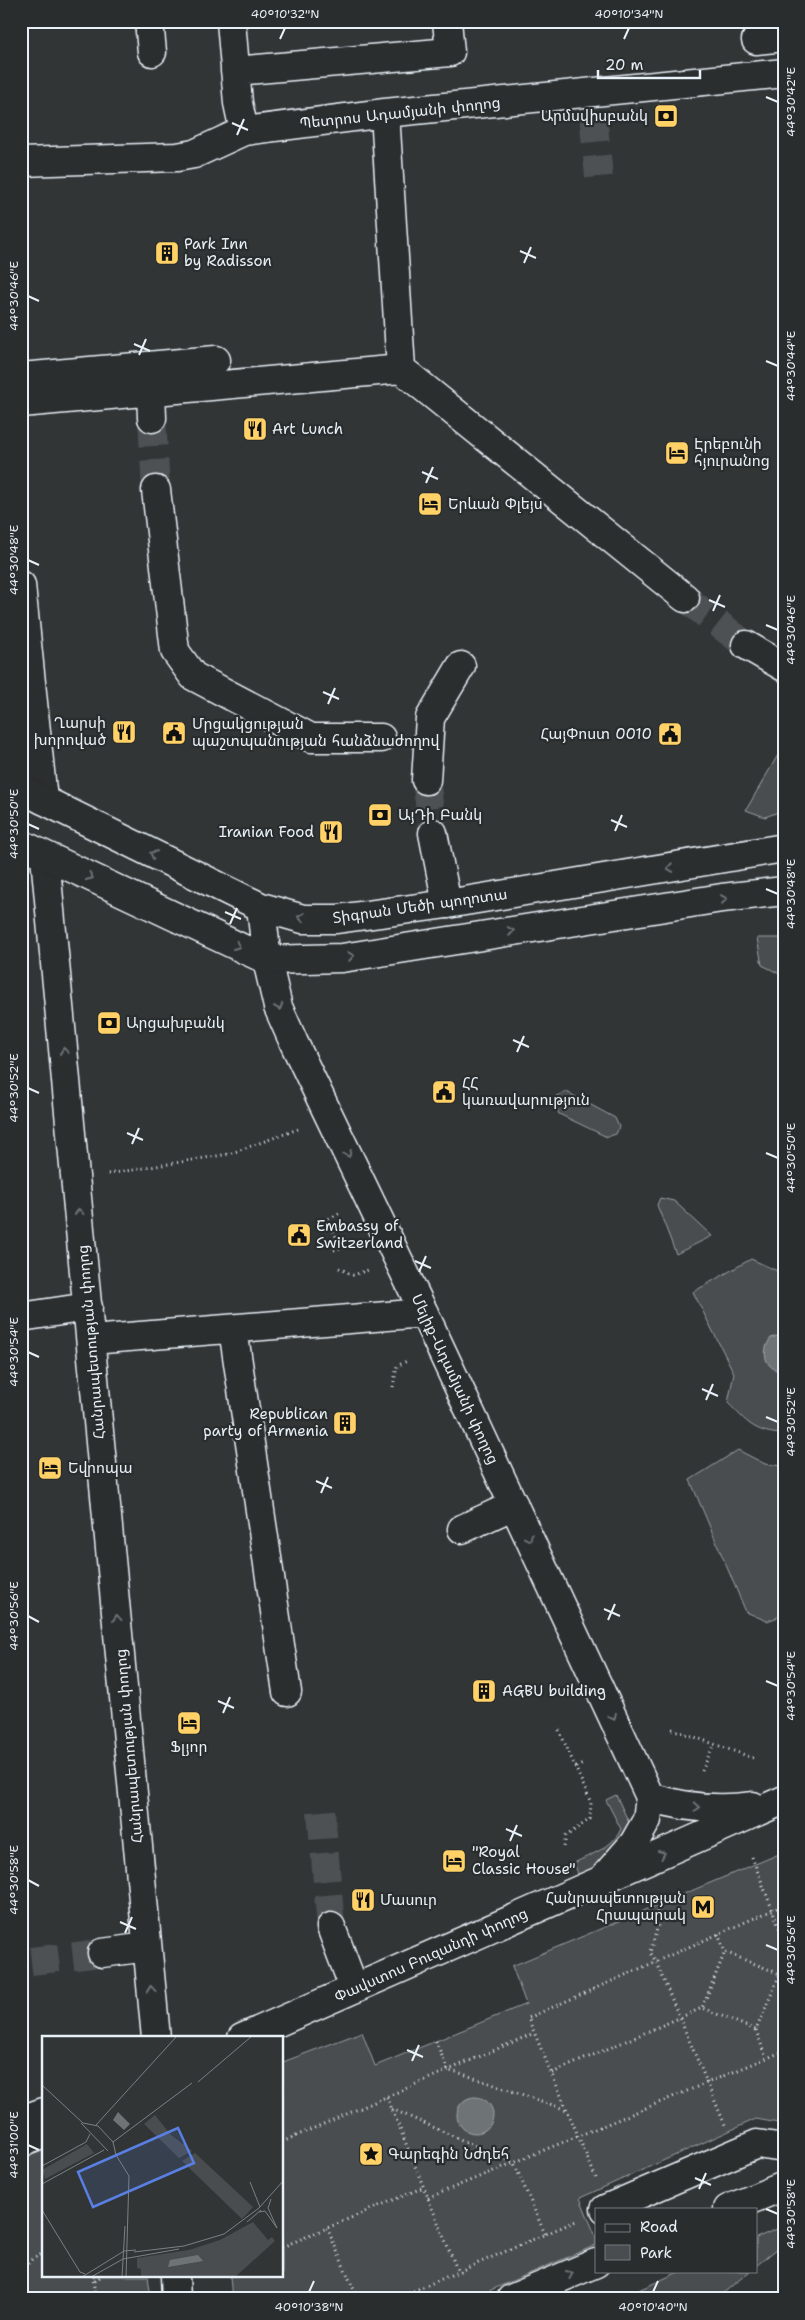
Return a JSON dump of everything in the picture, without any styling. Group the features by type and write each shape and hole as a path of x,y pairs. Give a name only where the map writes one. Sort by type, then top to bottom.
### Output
{"street":[{"path":"149,21 152,52"},
{"path":"230,21 244,131"},
{"path":"235,71 450,52 447,21"},
{"path":"756,40 784,37"},
{"name":"Պետրոս Ադամյանի փողոց","path":"21,162 186,156 244,131 385,113 592,104 784,74"},
{"path":"385,113 401,369"},
{"path":"21,377 216,360"},
{"path":"21,404 401,369 685,598"},
{"path":"151,392 152,418"},
{"path":"156,490 175,651 193,676 311,738 382,738"},
{"path":"21,585 32,794"},
{"path":"746,645 784,667"},
{"path":"426,780 430,718 461,666"},
{"name":"Տիգրան Մեծի պողոտա","path":"32,794 261,907 303,919 337,919 447,904 784,848"},
{"path":"433,833 447,904"},
{"path":"21,844 267,960 342,958 722,898 784,891"},
{"name":"Հանրապետության փողոց","path":"45,856 156,2036"},
{"name":"Մելիք-Ադամյանի փողոց","path":"261,907 267,960 278,1007 424,1313 650,1797"},
{"path":"21,1317 88,1307"},
{"path":"90,1340 424,1313"},
{"path":"233,1329 287,1692"},
{"path":"462,1529 514,1505"},
{"path":"601,1881 634,1843 647,1820 650,1797 678,1806 713,1808 743,1808 780,1802"},
{"name":"Փավստոս Բուզանդի փողոց","path":"246,2036 780,1802"},
{"path":"331,1927 354,1988"},
{"path":"102,1953 147,1947"},
{"path":"21,2120 42,2113"},
{"path":"21,2142 42,2135"},
{"path":"601,2207 756,2144 784,2148"},
{"path":"730,2208 784,2186"},
{"path":"511,2299 595,2263"},
{"path":"174,2278 176,2299"}],"path":[{"path":"108,1174 229,1154 302,1128"},
{"path":"334,1250 341,1248 328,1219 341,1212"},
{"path":"339,1268 353,1276 368,1270"},
{"path":"393,1387 397,1366 409,1360"},
{"path":"672,1729 756,1760"},
{"path":"559,1730 591,1803 590,1819 566,1836 564,1847"},
{"path":"702,1772 714,1744"},
{"path":"576,1767 583,1764"},
{"path":"752,1857 784,1940"},
{"path":"653,1902 660,1919 650,1952 656,1962 737,2152"},
{"path":"601,2207 579,2136 528,2018 784,1905"},
{"path":"552,2073 702,2008 725,1952 718,1934"},
{"path":"725,1952 782,1973 756,2030 766,2058"},
{"path":"702,2008 756,2030"},
{"path":"284,2141 534,2033"},
{"path":"436,2041 448,2071"},
{"path":"428,2198 784,2051"},
{"path":"448,2071 457,2072 567,2110"},
{"path":"387,2097 458,2272"},
{"path":"392,2109 514,2163 546,2234"},
{"path":"284,2246 424,2187"},
{"path":"396,2299 546,2234 595,2210"},
{"path":"327,2228 358,2299"},
{"path":"21,2271 32,2259 42,2254"},
{"path":"94,2278 95,2299"},
{"path":"95,2281 99,2278"}],"green space":[{"path":"778,755 784,760 784,810 765,817 746,810"},
{"path":"757,938 784,938 784,976 762,965"},
{"path":"567,1092 615,1118 619,1127 616,1134 607,1137 559,1114 555,1105 556,1096"},
{"path":"660,1198 674,1201 712,1236 676,1254 657,1205"},
{"path":"751,1259 784,1274 784,1434 758,1429 746,1421 728,1403 734,1373 693,1292"},
{"path":"738,1450 765,1464 784,1466 784,1615 767,1621 746,1612 690,1480"},
{"path":"616,1795 630,1825 622,1854 579,1876 574,1863 607,1846 621,1829 606,1800"},
{"path":"784,1852 784,2124 756,2119 580,2198 595,2235 595,2245 470,2299 232,2299 230,2278 284,2278 284,2062 362,2032 375,2066 526,2004 512,1966"},
{"path":"42,2145 42,2278 148,2278 151,2299 21,2299 21,2153"},
{"path":"784,2226 784,2243 758,2264 758,2237"},
{"path":"679,2272 749,2272 716,2299 623,2299 623,2297"}],"shaded area":[{"path":"784,1334 784,1372 772,1368 766,1360 765,1354 771,1338"},
{"path":"475,2097 482,2098 488,2102 492,2108 492,2122 488,2128 482,2132 475,2133 468,2132 462,2128 458,2122 457,2115 458,2108 462,2102 468,2098"}],"tunnel":[{"path":"593,114 599,177"},
{"path":"152,418 156,490"},
{"path":"685,598 746,645"},
{"path":"426,780 433,833"},
{"path":"321,1811 331,1927"},
{"path":"31,1961 102,1953"}],"place":[{"name":"Արմսվիսբանկ","path":"666,116"},
{"name":"Park Inn by Radisson","path":"167,253"},
{"name":"Art Lunch","path":"255,429"},
{"name":"Էրեբունի հյուրանոց","path":"677,453"},
{"name":"Երևան Փլեյս","path":"430,504"},
{"name":"Ղարսի խորոված","path":"124,732"},
{"name":"Մրցակցության պաշտպանության հանձնաժողով","path":"174,733"},
{"name":"ՀայՓոստ 0010","path":"670,734"},
{"name":"ԱյԴի Բանկ","path":"380,815"},
{"name":"Iranian Food","path":"331,832"},
{"name":"Արցախբանկ","path":"109,1023"},
{"name":"ՀՀ կառավարություն","path":"444,1092"},
{"name":"Embassy of Switzerland","path":"299,1235"},
{"name":"Republican party of Armenia","path":"345,1423"},
{"name":"Եվրոպա","path":"50,1468"},
{"name":"AGBU building","path":"484,1691"},
{"name":"Ֆլյոր","path":"189,1723"},
{"name":"\"Royal Classic House\"","path":"454,1861"},
{"name":"Մասուր","path":"363,1900"},
{"name":"Հանրապետության Հրապարակ","path":"703,1907"},
{"name":"Գարեգին Նժդեհ","path":"371,2154"}]}
